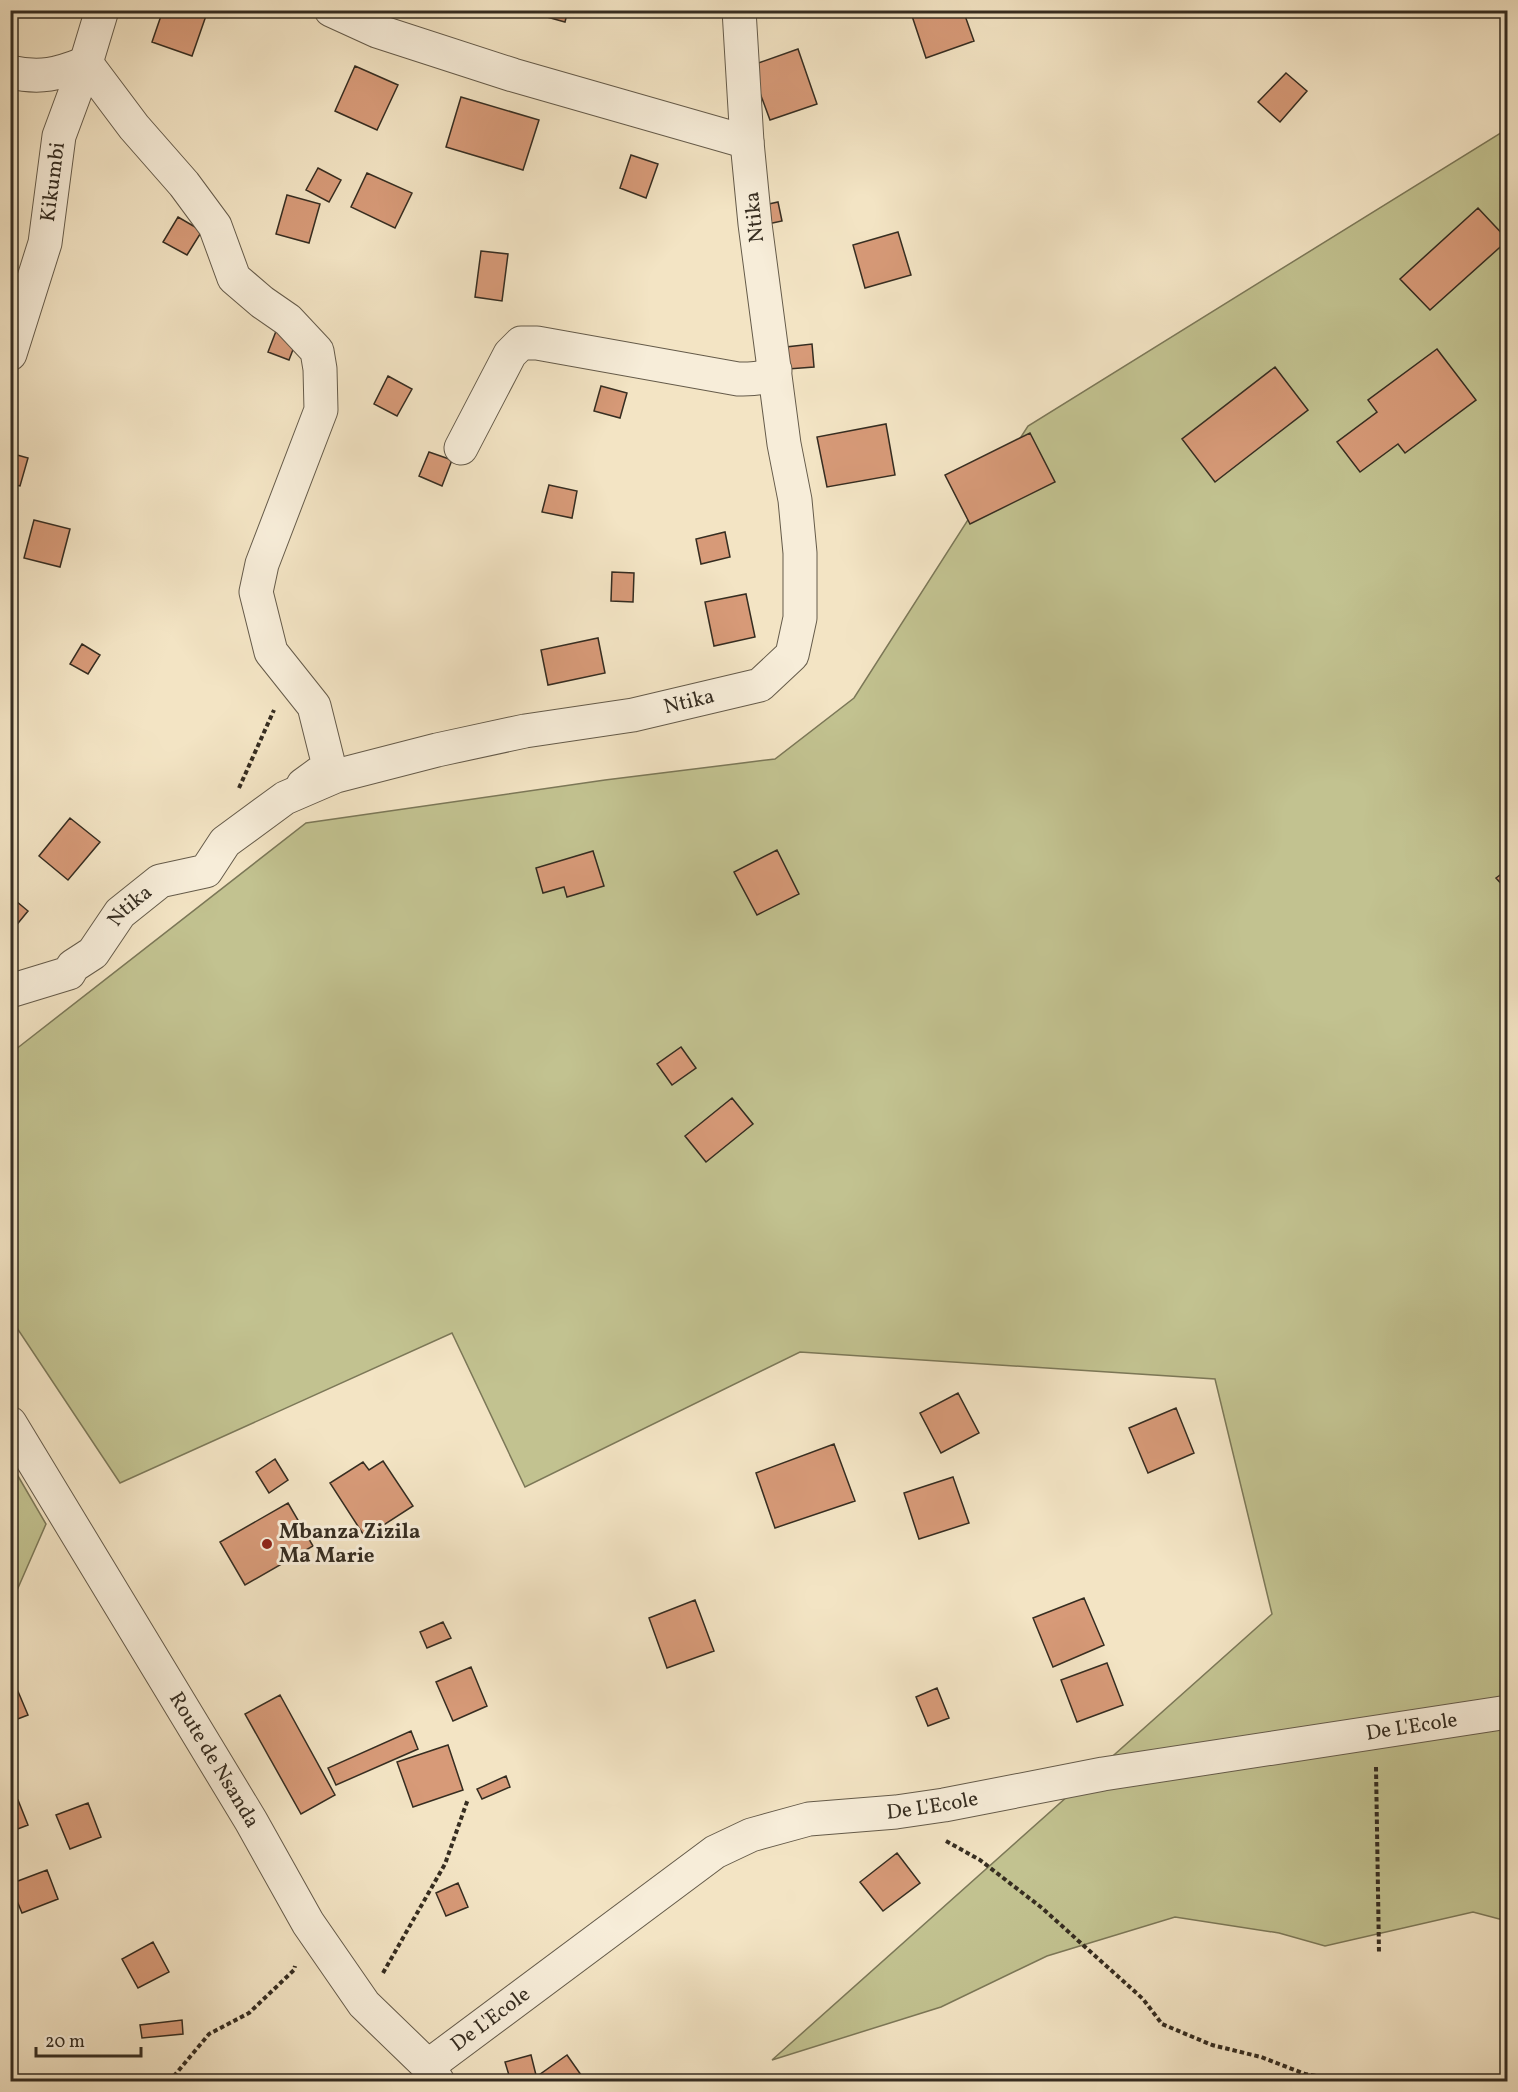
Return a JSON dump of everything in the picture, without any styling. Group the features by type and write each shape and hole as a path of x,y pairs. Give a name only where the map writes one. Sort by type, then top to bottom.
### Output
{"street":[{"name":"Kikumbi","path":"10,354 45,243 59,136 86,63 102,10"},
{"path":"331,10 377,31 501,71 747,142"},
{"name":"Ntika","path":"10,991 69,973 74,966 93,953 120,913 160,882 206,871 225,842 285,798 336,776 437,750 525,731 633,716 760,685 792,655 800,618 800,553 795,500 784,444 754,224 739,10"},
{"path":"10,72 24,75 58,75 86,63 134,128 184,184 215,226 234,278 288,320 317,351 321,369 321,410 262,564 256,592 271,652 314,706 328,766 285,798"},
{"path":"461,448 510,354 522,343 537,343 738,379 767,377 775,370"},
{"name":"Route de Nsanda","path":"10,1423 251,1821 308,1923 364,2004 433,2074"},
{"name":"De L'Ecole","path":"433,2074 715,1852 751,1835 809,1819 896,1812 1103,1774 1508,1712"}],"path":[{"path":"225,842 232,804 267,724 291,677"},
{"path":"1376,1733 1379,1953"},
{"path":"364,2004 445,1864 468,1799"},
{"path":"943,1839 980,1860 1042,1908 1143,1999 1162,2024 1212,2045 1261,2057 1305,2074 1354,2082"},
{"path":"169,2082 209,2034 249,2013 294,1970 308,1923"}],"green space":[{"path":"1507,129 1507,1921 1473,1912 1325,1946 1279,1933 1175,1917 1047,1956 941,2007 772,2060 1272,1614 1215,1379 800,1352 525,1487 452,1333 120,1483 11,1319 11,1053 306,823 605,780 775,759 854,698 1028,426"},
{"path":"11,1464 46,1524 11,1604"}],"building":[{"path":"163,10 208,10 192,56 152,42"},
{"path":"537,10 568,10 565,22 536,14"},
{"path":"642,10 677,10 676,16"},
{"path":"910,10 963,10 974,41 926,58"},
{"path":"798,49 817,104 770,120 750,66"},
{"path":"355,66 398,85 377,130 335,111"},
{"path":"1286,73 1307,91 1280,122 1258,102"},
{"path":"461,97 539,120 523,170 446,147"},
{"path":"631,155 658,164 646,198 620,188"},
{"path":"318,168 341,180 329,202 306,190"},
{"path":"367,173 412,193 395,228 351,207"},
{"path":"287,195 320,204 309,243 276,234"},
{"path":"778,202 782,221 763,225 760,206"},
{"path":"1478,208 1508,240 1430,310 1400,279"},
{"path":"178,217 202,231 187,255 163,242"},
{"path":"898,232 911,275 865,288 853,245"},
{"path":"481,251 508,254 502,301 475,297"},
{"path":"278,326 299,334 289,360 268,352"},
{"path":"812,344 814,367 788,369 786,347"},
{"path":"1437,349 1476,400 1405,453 1398,444 1360,472 1337,442 1377,412 1368,400"},
{"path":"1275,367 1308,410 1215,482 1182,439"},
{"path":"388,376 412,389 397,416 374,404"},
{"path":"601,386 627,393 620,418 594,411"},
{"path":"886,424 895,475 827,487 817,437"},
{"path":"1030,433 1055,482 970,524 945,475"},
{"path":"429,452 452,460 442,486 419,476"},
{"path":"10,453 28,458 20,486 10,484"},
{"path":"549,485 577,491 572,518 542,512"},
{"path":"34,520 70,529 60,567 24,558"},
{"path":"725,532 730,557 701,564 696,539"},
{"path":"612,572 634,573 633,602 611,601"},
{"path":"746,594 755,637 714,646 705,602"},
{"path":"598,638 605,673 548,685 541,650"},
{"path":"82,644 100,655 88,674 70,664"},
{"path":"70,818 100,842 68,880 39,856"},
{"path":"777,850 799,894 757,915 734,872"},
{"path":"593,851 604,886 567,897 564,887 543,893 536,868"},
{"path":"1508,869 1508,891 1496,878"},
{"path":"10,896 28,911 10,933"},
{"path":"681,1047 696,1068 672,1085 657,1064"},
{"path":"732,1098 753,1124 706,1162 685,1136"},
{"path":"958,1393 979,1433 941,1453 920,1413"},
{"path":"1176,1408 1194,1453 1148,1473 1129,1428"},
{"path":"834,1444 855,1501 775,1528 756,1473"},
{"path":"275,1459 288,1480 269,1493 256,1472"},
{"path":"383,1461 413,1506 365,1537 330,1483 363,1462 369,1470"},
{"path":"953,1477 969,1523 919,1539 904,1493"},
{"name":"Mbanza Zizila Ma Marie","path":"288,1503 313,1546 245,1585 220,1542"},
{"path":"1084,1598 1104,1645 1053,1667 1033,1618"},
{"path":"695,1600 714,1651 667,1668 649,1618"},
{"path":"443,1622 451,1638 427,1648 420,1632"},
{"path":"1107,1663 1123,1705 1077,1722 1061,1680"},
{"path":"471,1667 487,1706 453,1721 436,1682"},
{"path":"937,1688 949,1718 928,1726 916,1697"},
{"path":"17,1689 28,1715 10,1722 10,1692"},
{"path":"280,1695 335,1795 301,1814 245,1714"},
{"path":"411,1731 418,1749 336,1785 328,1768"},
{"path":"448,1745 463,1790 413,1807 397,1762"},
{"path":"506,1776 510,1787 482,1799 477,1789"},
{"path":"18,1800 28,1825 10,1832 10,1803"},
{"path":"88,1803 101,1837 70,1849 56,1815"},
{"path":"897,1853 920,1883 883,1911 860,1882"},
{"path":"47,1870 58,1899 22,1913 10,1884"},
{"path":"458,1883 468,1907 446,1916 436,1893"},
{"path":"153,1942 169,1972 138,1988 122,1959"},
{"path":"182,2020 183,2034 142,2038 140,2025"},
{"path":"531,2055 537,2079 529,2082 511,2082 505,2062"},
{"path":"567,2055 586,2082 543,2082 539,2075"}],"place":[{"name":"Mbanza Zizila Ma Marie","path":"267,1544"}]}
